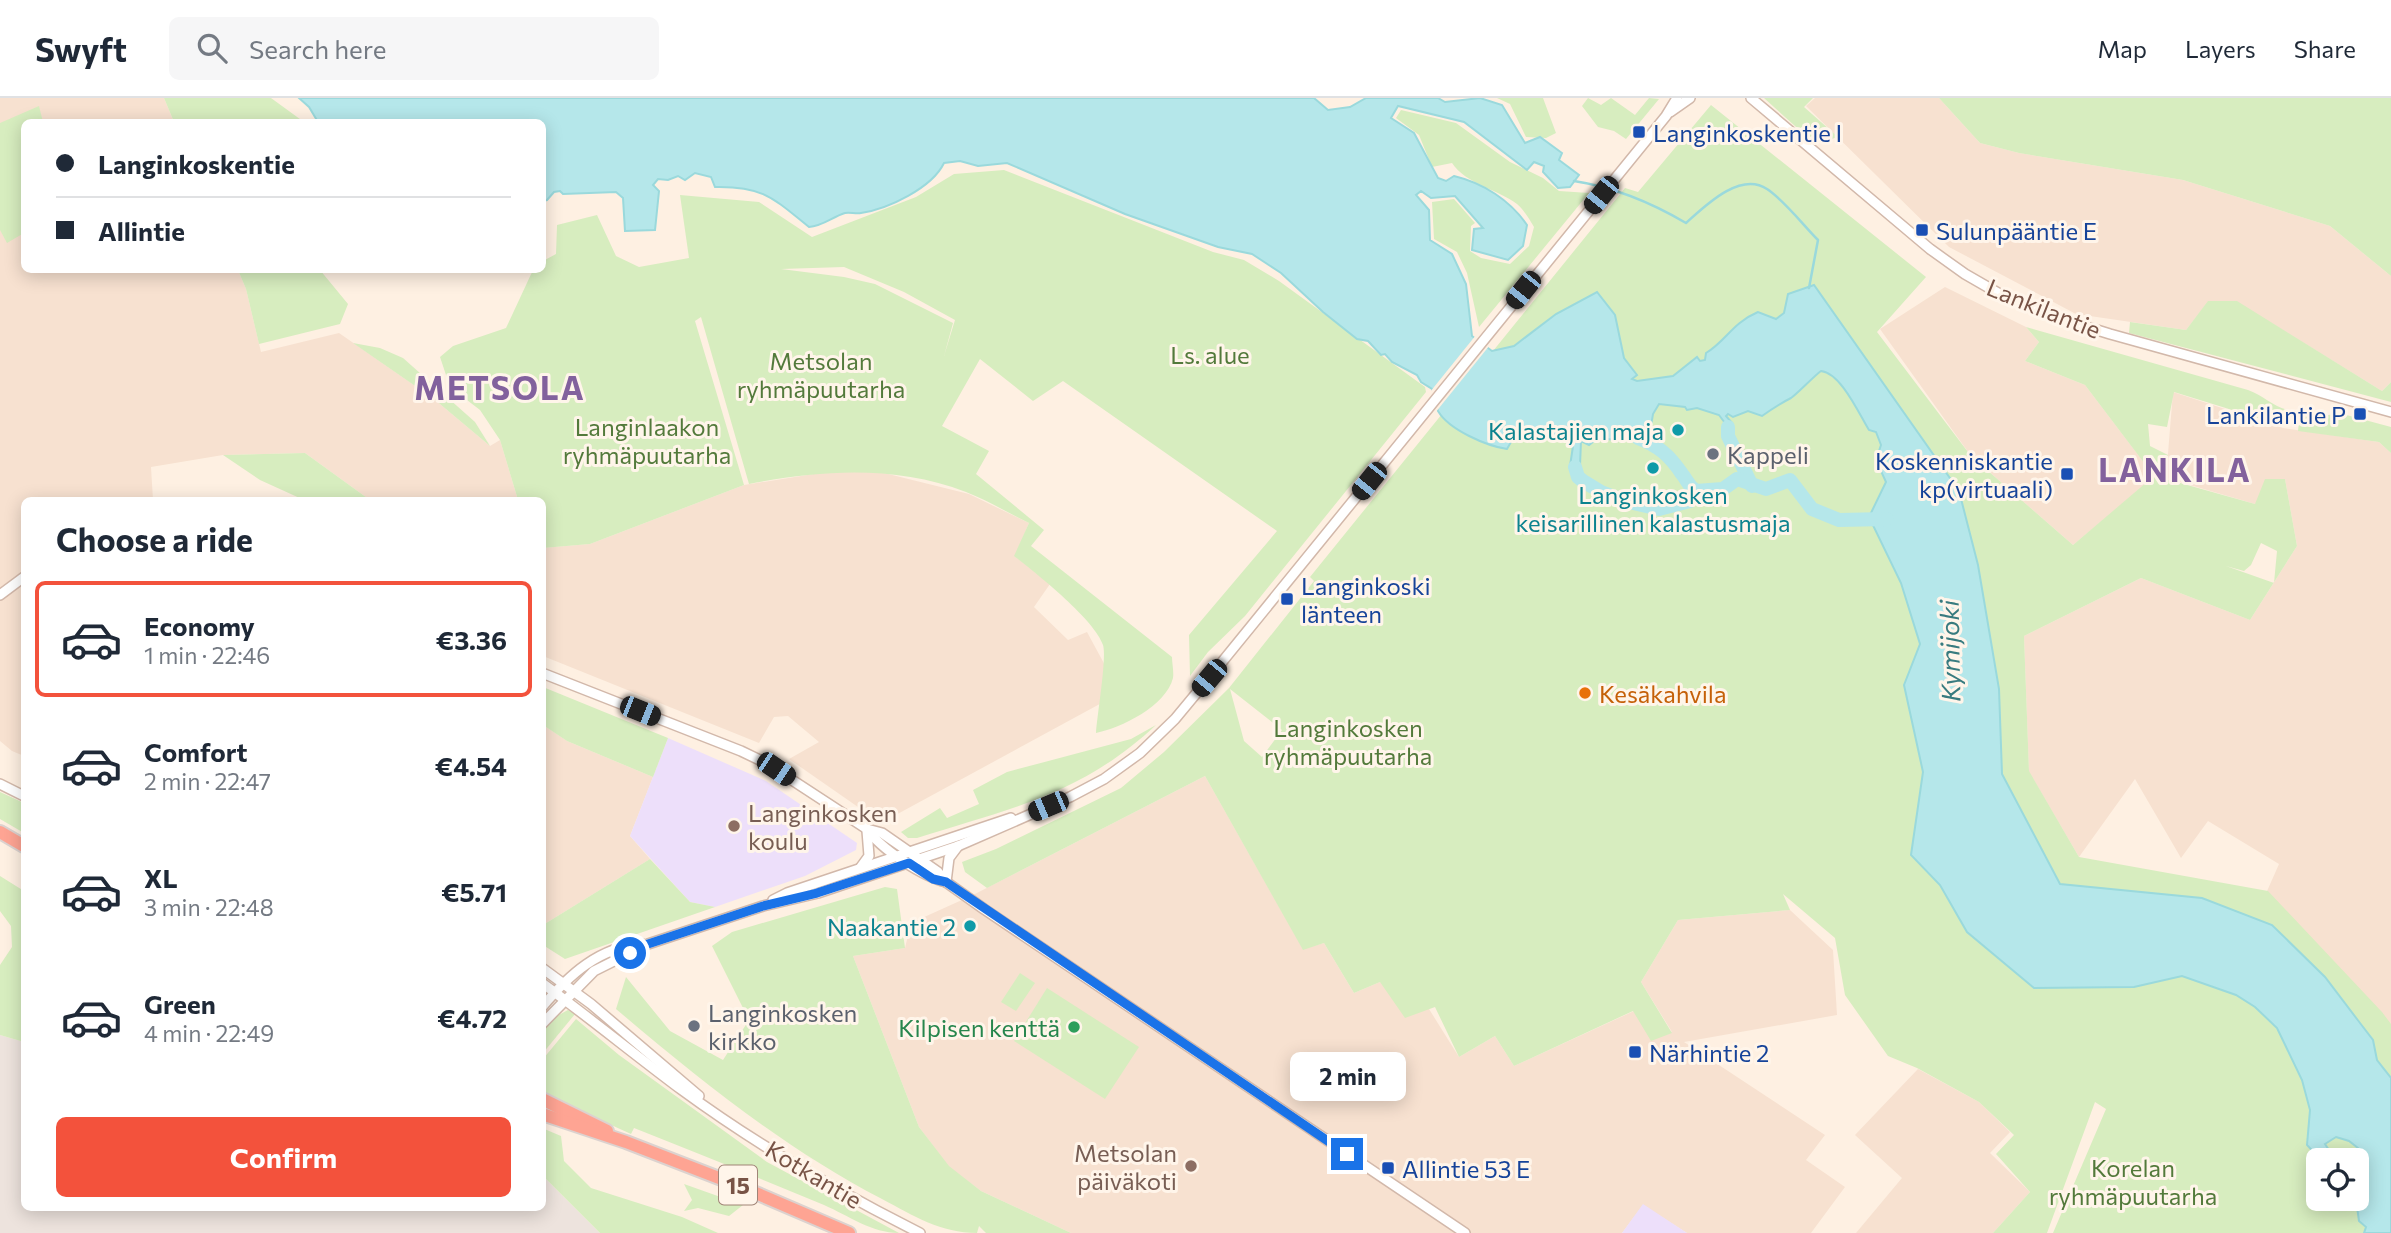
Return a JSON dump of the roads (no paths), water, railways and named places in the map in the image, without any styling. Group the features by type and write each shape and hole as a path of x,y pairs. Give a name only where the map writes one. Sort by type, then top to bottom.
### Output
{"highway":[{"path":"0,832 21,844"},
{"name":"15","path":"546,1101 626,1142"},
{"name":"15","path":"546,1115 626,1142 782,1202 849,1233"}],"street":[{"path":"546,1020 574,990 605,964 648,944 763,906 817,893 958,846 1104,779 1157,738 1666,116 1676,98"},
{"path":"1666,116 1690,98"},
{"name":"Lankilantie","path":"1751,98 1930,249 1965,274 2009,298 2052,316 2122,338 2391,412"},
{"path":"0,595 21,579"},
{"path":"546,675 766,763 867,830 875,840 898,856 933,879 946,882"},
{"path":"0,784 21,794"},
{"path":"763,906 787,893 1027,815"},
{"path":"867,830 882,833 938,872 946,882 1465,1233"},
{"path":"859,869 869,856 867,830"},
{"path":"946,882 949,858 958,846"},
{"path":"546,1002 577,970 601,956 626,946 648,944"},
{"name":"Kotkantie","path":"546,971 574,990 657,1058 712,1110"},
{"name":"Kotkantie","path":"546,986 684,1092 810,1174 920,1233"}],"water":[{"name":"Kymijoki","path":"299,98 1314,98 1328,110 1350,107 1366,98 1438,98 1445,102 1480,98 1502,105 1525,143 1540,137 1562,153 1559,160 1579,175 1570,187 1558,188 1543,172 1544,166 1534,162 1527,170 1464,122 1398,106 1391,118 1414,133 1438,178 1446,181 1454,176 1485,188 1504,200 1527,225 1523,246 1508,260 1472,250 1474,229 1483,228 1455,196 1431,198 1421,191 1416,195 1429,210 1430,240 1452,254 1466,284 1472,336 1492,351 1514,346 1556,314 1597,292 1615,315 1624,358 1637,375 1632,379 1637,381 1673,376 1697,357 1700,361 1705,360 1706,353 1749,316 1758,312 1776,319 1784,313 1788,294 1814,285 1959,491 1978,565 1999,689 2002,774 2060,884 2202,898 2272,925 2325,977 2373,1040 2377,1060 2391,1078 2391,1233 2364,1233 2366,1227 2359,1221 2358,1211 2369,1211 2369,1148 2358,1148 2349,1141 2336,1137 2325,1144 2328,1148 2310,1148 2307,1145 2310,1110 2302,1080 2277,1028 2255,1007 2236,995 2182,976 2134,987 2034,988 1967,932 1940,885 1911,855 1923,772 1904,685 1920,644 1901,583 1869,517 1886,482 1876,460 1881,445 1876,432 1869,430 1849,395 1828,373 1821,371 1793,396 1762,416 1748,411 1733,417 1728,414 1726,416 1732,423 1728,427 1719,415 1697,408 1687,410 1685,407 1659,404 1653,414 1651,426 1645,427 1638,438 1627,438 1625,441 1598,438 1589,445 1581,441 1580,466 1570,466 1573,446 1560,437 1544,435 1526,438 1511,442 1507,449 1479,441 1459,431 1443,418 1437,409 1432,389 1421,382 1417,375 1392,362 1385,354 1381,355 1368,341 1357,339 1281,273 1252,254 1218,247 1125,214 1007,163 978,166 960,161 944,163 930,181 896,202 872,211 845,213 809,227 776,201 745,189 715,187 711,177 695,173 685,180 678,176 668,180 658,179 653,185 659,191 655,230 625,231 623,198 616,192 563,194 560,191 554,192 546,200 546,119 316,119"}],"waterway":[{"path":"1574,181 1632,197 1686,223 1713,200 1735,187 1746,184 1767,189 1787,206 1818,240 1809,288"},
{"path":"1728,427 1728,436 1752,486"},
{"path":"1638,438 1663,452 1696,491"},
{"path":"1575,467 1578,477 1601,492 1659,509 1690,501 1696,491 1723,489 1737,479 1766,489 1790,480 1812,509 1839,520 1887,519"}],"place":[{"name":"Langinkoskentie I","path":"1639,132"},
{"name":"Sulunpääntie E","path":"1922,230"},
{"name":"Lankilantie P","path":"2360,414"},
{"name":"Kalastajien maja","path":"1678,430"},
{"name":"Kappeli","path":"1713,454"},
{"name":"Langinkosken keisarillinen kalastusmaja","path":"1653,468"},
{"name":"Koskenniskantie kp(virtuaali)","path":"2067,474"},
{"name":"Langinkoski länteen","path":"1287,599"},
{"name":"Kesäkahvila","path":"1585,693"},
{"name":"Langinkosken koulu","path":"734,826"},
{"name":"Naakantie 2","path":"970,926"},
{"name":"Langinkosken kirkko","path":"694,1026"},
{"name":"Kilpisen kenttä","path":"1074,1027"},
{"name":"Närhintie 2","path":"1635,1052"},
{"name":"Metsolan päiväkoti","path":"1191,1166"},
{"name":"Allintie 53 E","path":"1388,1168"}],"district":[{"name":"METSOLA","path":"500,387"},
{"name":"LANKILA","path":"2175,469"}],"park label":[{"name":"Ls. alue","path":"1210,354"},
{"name":"Metsolan ryhmäpuutarha","path":"821,374"},
{"name":"Langinlaakon ryhmäpuutarha","path":"647,440"},
{"name":"Langinkosken ryhmäpuutarha","path":"1348,741"},
{"name":"Korelan ryhmäpuutarha","path":"2133,1181"}]}
